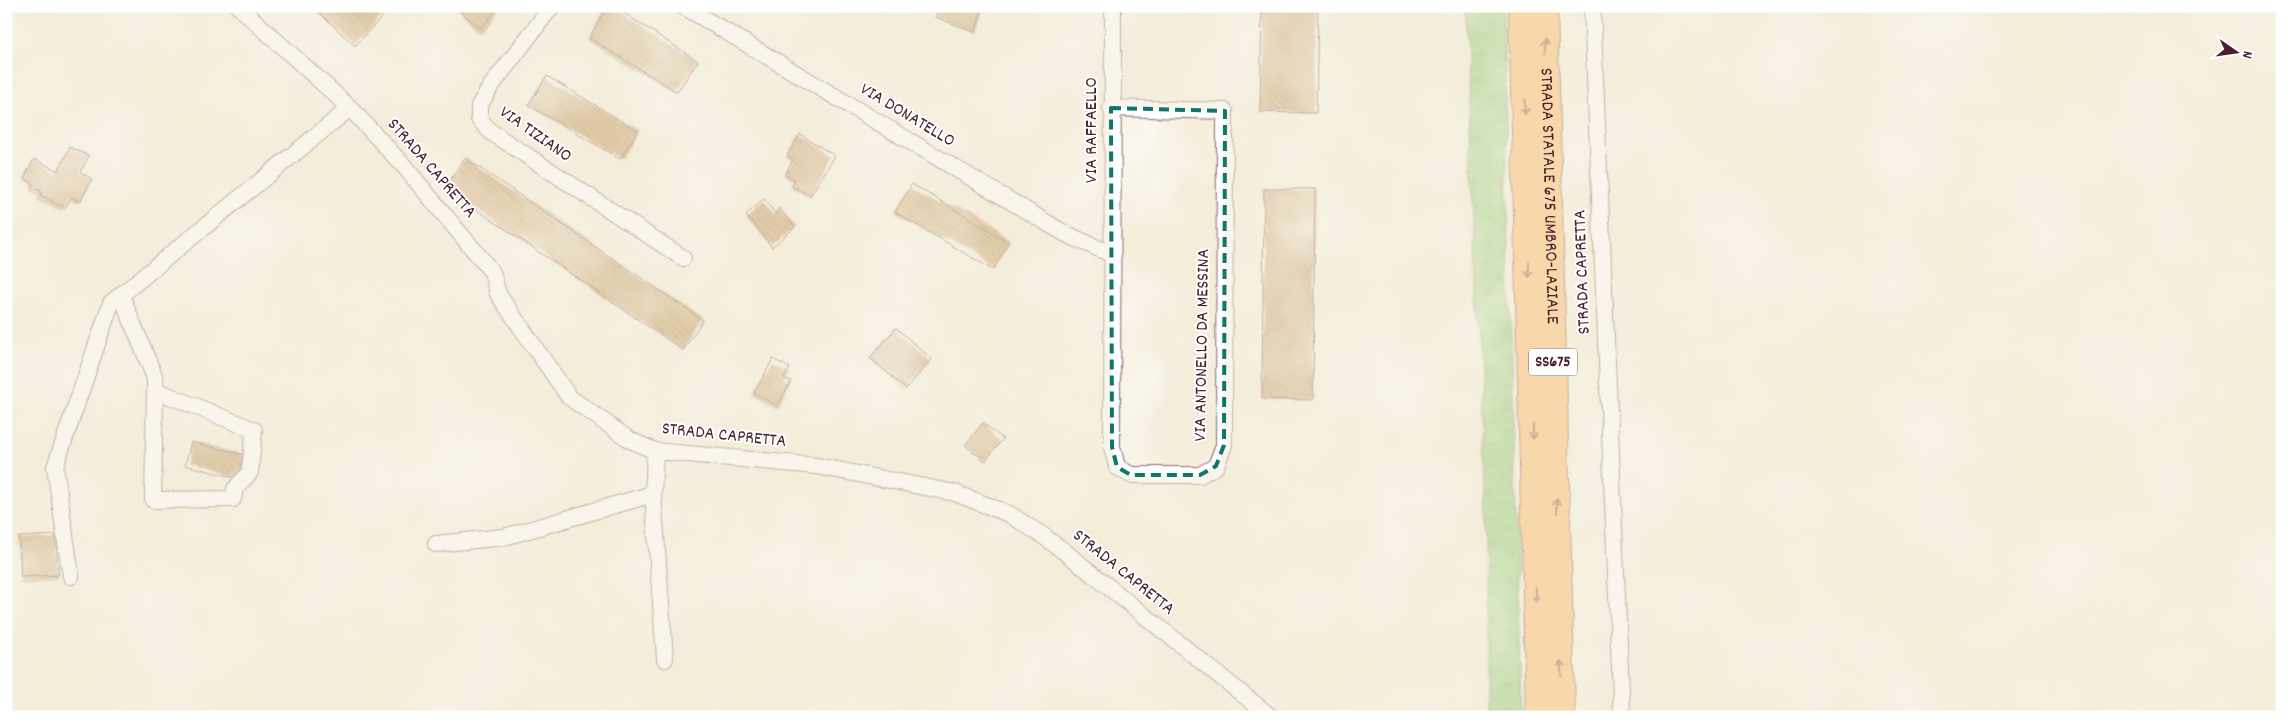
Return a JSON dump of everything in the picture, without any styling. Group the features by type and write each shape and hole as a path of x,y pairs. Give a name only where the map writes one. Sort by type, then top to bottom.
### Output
{"highway":[{"name":"STRADA STATALE 675 UMBRO-LAZIALE","path":"1522,6 1539,717"},
{"name":"STRADA STATALE 675 UMBRO-LAZIALE","path":"1544,6 1562,717"}],"street":[{"name":"STRADA CAPRETTA","path":"238,6 256,12 403,165 492,272 498,294 569,397 630,440 655,451 817,466 954,494 1009,514 1057,546 1271,717"},
{"name":"VIA TIZIANO","path":"552,6 491,86 479,106 479,119 491,132 683,258"},
{"name":"VIA DONATELLO","path":"683,6 1064,233 1113,254"},
{"name":"VIA RAFFAELLO","path":"1113,6 1113,254"},
{"name":"STRADA CAPRETTA","path":"1592,6 1622,717"},
{"path":"71,576 56,467 111,303 350,108"},
{"name":"VIA ANTONELLO DA MESSINA","path":"1112,108 1225,111 1224,445 1216,466 1200,475 1131,475 1117,467 1112,448 1113,254"},
{"path":"121,295 156,378 155,390 153,500 233,499 235,489 250,472 254,430 155,390"},
{"path":"655,451 654,494 664,659"},
{"path":"436,544 504,537 654,494"}],"highlighted area":[{"path":"1111,108 1225,111 1224,445 1216,466 1200,475 1131,475 1117,467 1112,447"}],"green space":[{"path":"1465,6 1503,6 1521,717 1486,717 1486,513"}],"building":[{"path":"312,6 392,6 355,46"},
{"path":"454,6 500,6 480,29"},
{"path":"607,6 613,6 698,61 677,92 589,38"},
{"path":"939,6 984,6 975,32 935,17"},
{"path":"1262,6 1318,6 1316,113 1260,112"},
{"path":"547,76 638,131 620,159 528,105"},
{"path":"800,134 835,156 810,196 792,186 795,180 785,174 793,160 787,156"},
{"path":"70,147 89,156 80,172 92,179 80,202 72,197 65,208 40,195 42,192 32,187 33,183 24,178 34,159 58,171"},
{"path":"465,158 703,320 683,350 445,188"},
{"path":"912,184 1009,242 993,270 895,212"},
{"path":"1264,189 1315,189 1313,400 1262,399"},
{"path":"764,199 776,214 779,208 795,227 772,247 746,215"},
{"path":"896,328 932,359 906,389 870,358"},
{"path":"773,359 790,368 784,378 791,381 778,406 754,393"},
{"path":"983,423 1003,439 985,461 965,445"},
{"path":"191,442 242,454 240,468 232,477 185,465"},
{"path":"55,535 59,575 21,577 19,537"}]}
